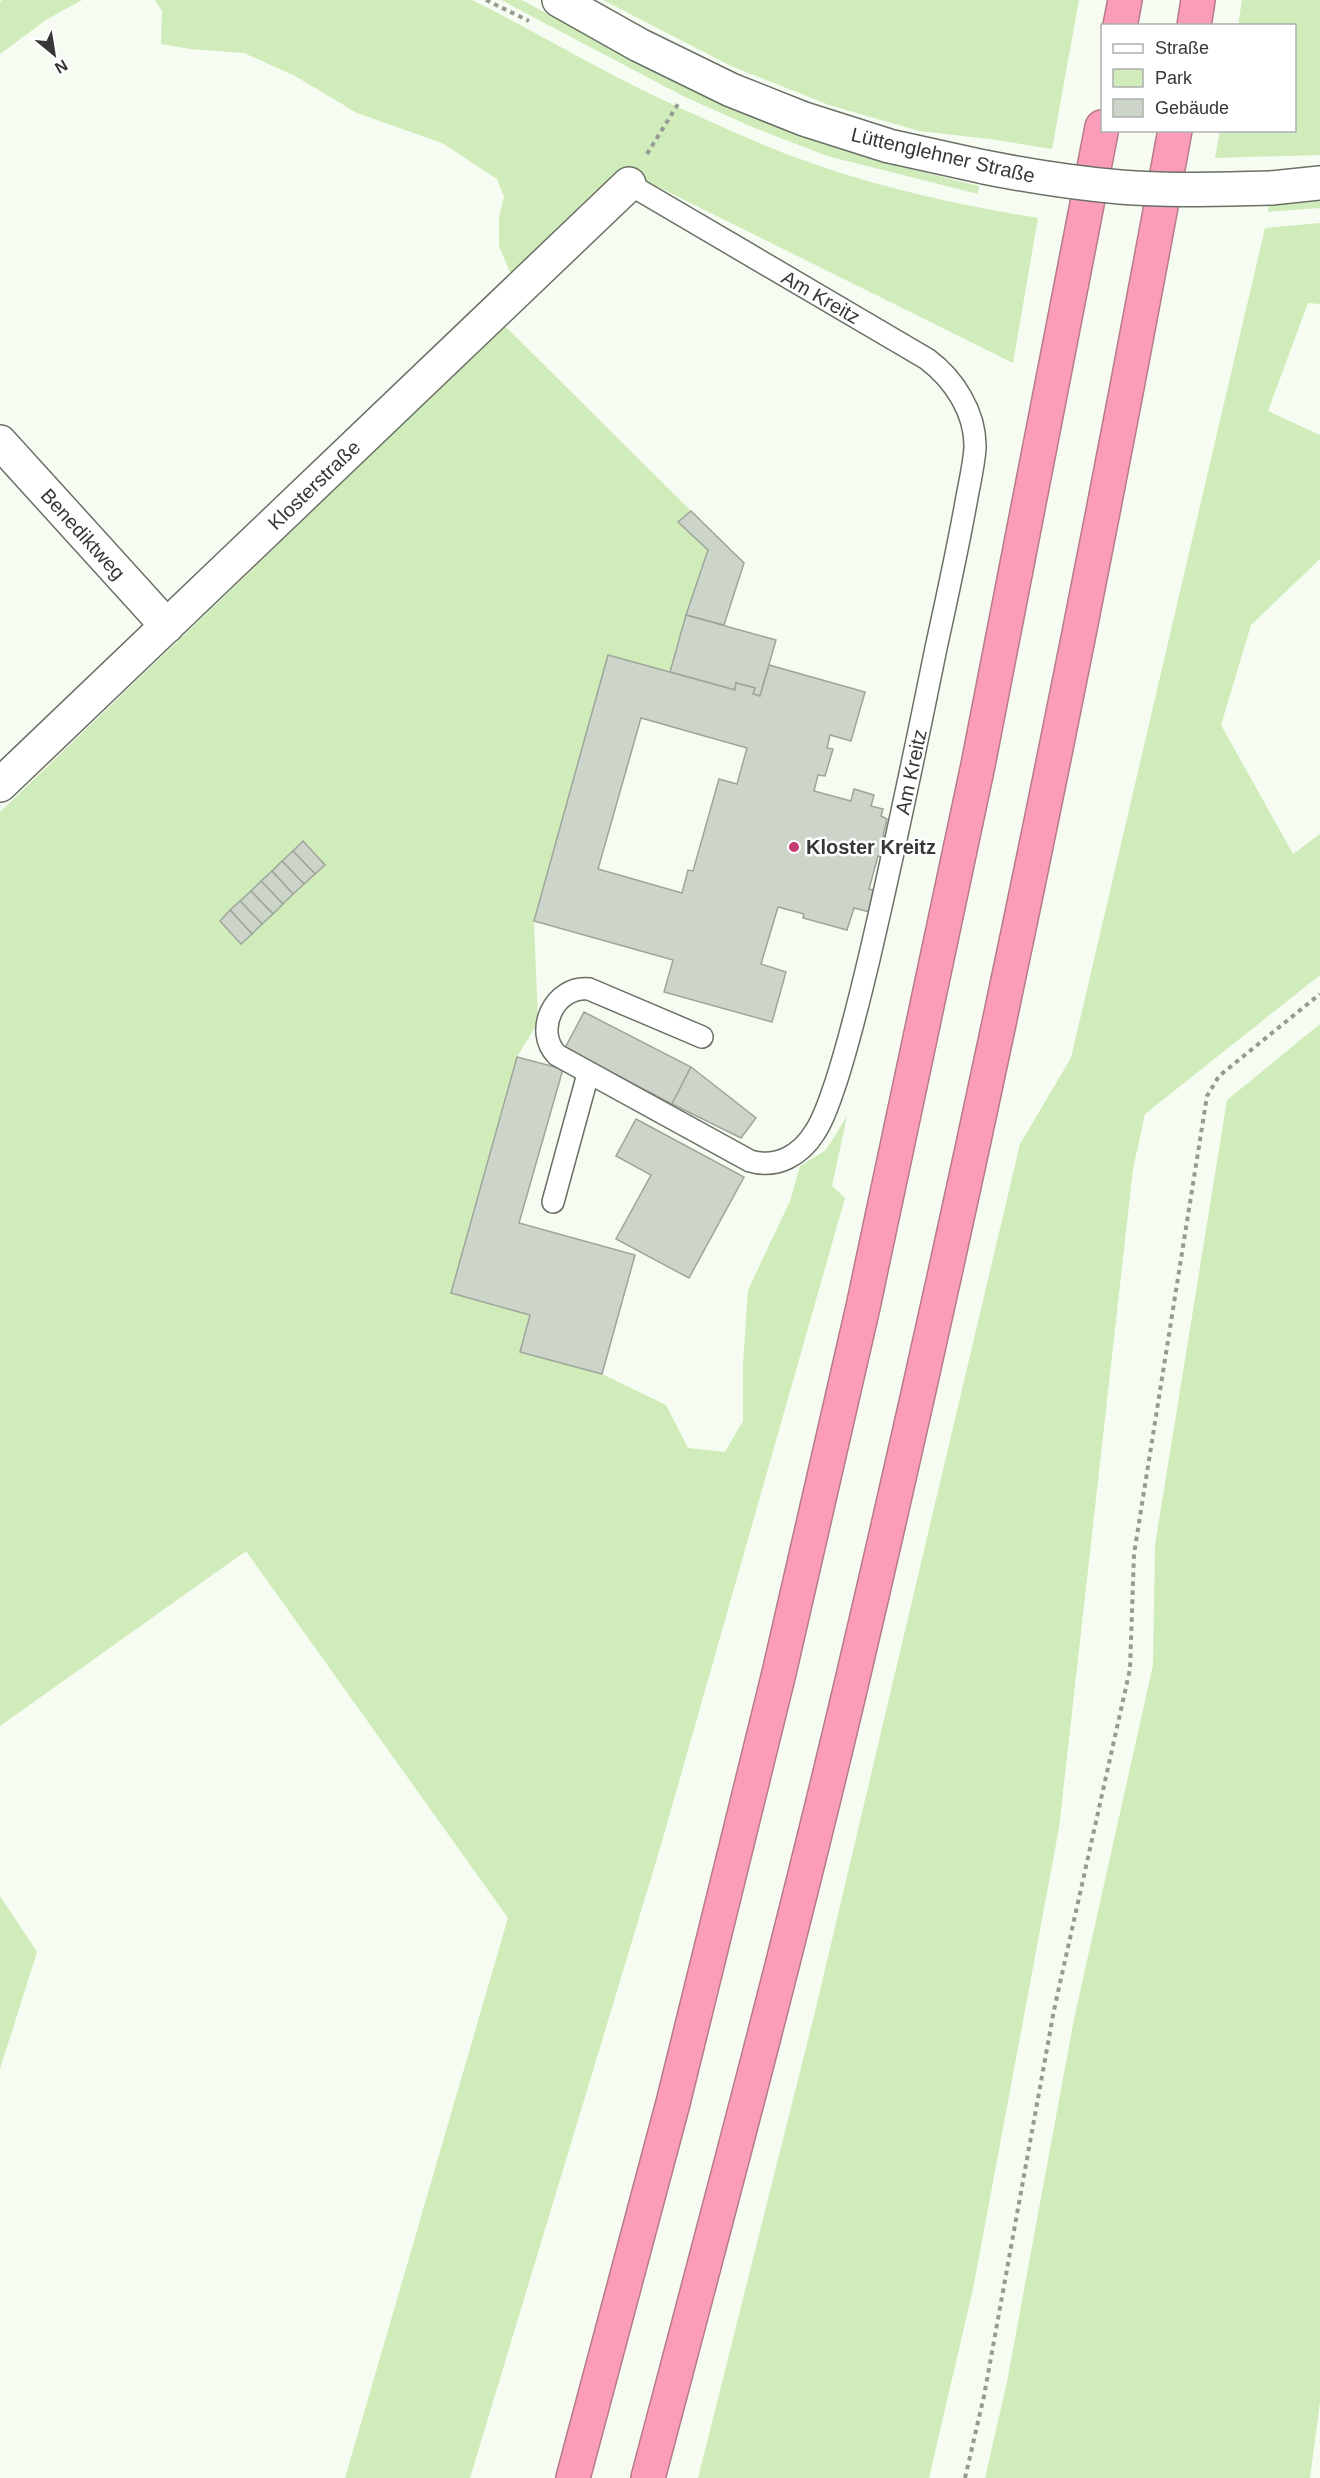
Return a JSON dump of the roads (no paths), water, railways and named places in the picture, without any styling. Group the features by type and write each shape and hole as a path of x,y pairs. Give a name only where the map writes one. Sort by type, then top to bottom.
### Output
{"highway":[{"path":"1120,24 1125,0"},
{"path":"1194,24 1198,0"},
{"path":"573,2478 687,2045 779,1673 863,1306 978,765 1101,132"},
{"path":"648,2478 742,2123 850,1688 934,1327 1050,789 1176,132"}],"street":[{"name":"Lüttenglehner Straße","path":"559,0 639,45 752,99 804,119 889,146 1045,178 1120,187 1271,188 1320,183"},
{"name":"Klosterstraße","path":"0,785 628,184"},
{"name":"Benediktweg","path":"0,442 167,626"}],"lane":[{"name":"Am Kreitz","path":"628,184 935,365 953,385 963,401 970,418 975,448 900,827 872,948 844,1055 828,1104 817,1130 805,1146 778,1162 761,1164 750,1161 557,1055 552,1050 547,1037 548,1017 560,998 573,990 588,989 702,1037"},
{"path":"553,1202 588,1074"}],"place":[{"name":"Kloster Kreitz","path":"794,847"}]}
